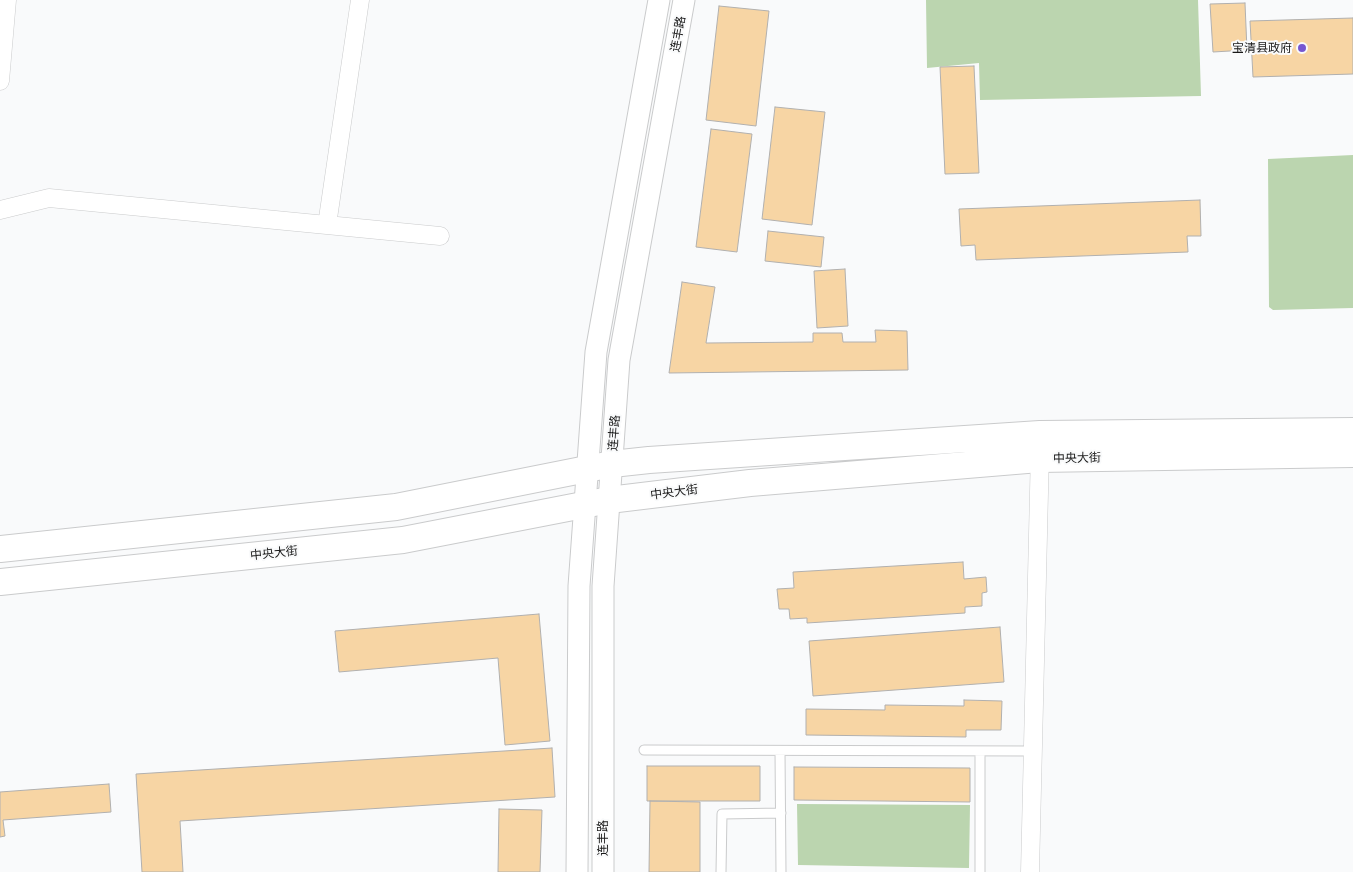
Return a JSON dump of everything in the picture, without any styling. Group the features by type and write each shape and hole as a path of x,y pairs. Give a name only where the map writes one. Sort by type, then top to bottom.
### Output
{"main road":[{"name":"中央大街","path":"0,548 396,507 600,466 649,460 1040,446 1353,431"},
{"name":"中央大街","path":"0,582 402,540 597,502 1040,446 1353,454"}],"street":[{"path":"0,79 7,0"},
{"path":"327,225 360,0"},
{"name":"连丰路","path":"600,466 596,352 659,0"},
{"name":"连丰路","path":"577,872 580,586 597,502 600,466 684,0"},
{"path":"0,210 49,198 440,236"},
{"path":"1030,872 1040,446"},
{"name":"连丰路","path":"597,502 603,586 603,872"}],"lane":[{"path":"644,750 1032,751"},
{"path":"780,751 781,872"},
{"path":"980,751 980,872"},
{"path":"721,872 722,814 781,812"}],"green space":[{"path":"926,0 1198,0 1201,96 980,100 979,63 927,68"},
{"path":"1353,155 1353,308 1273,310 1269,307 1268,159"},
{"path":"797,804 970,805 969,868 798,865"}],"building":[{"path":"1245,3 1247,50 1213,52 1210,4"},
{"path":"719,6 769,11 756,126 706,120"},
{"name":"宝清县政府","path":"1353,18 1353,74 1253,77 1250,21"},
{"path":"974,66 979,173 945,174 940,67"},
{"path":"775,107 825,112 812,225 762,219"},
{"path":"711,129 752,134 737,252 696,247"},
{"path":"1200,200 1201,236 1187,236 1188,252 976,260 975,245 961,246 959,209"},
{"path":"768,231 824,237 821,267 765,261"},
{"path":"845,269 848,326 817,328 814,271"},
{"path":"682,282 715,287 706,343 813,342 813,333 842,333 843,342 876,342 875,330 907,331 908,370 669,373"},
{"path":"963,562 964,579 986,577 987,592 982,593 982,606 965,607 965,613 807,623 807,618 790,619 789,609 779,609 777,589 794,588 793,572"},
{"path":"539,614 550,741 505,745 498,658 339,672 335,631"},
{"path":"1000,627 1004,682 813,696 809,641"},
{"path":"964,700 1002,701 1001,730 966,730 966,737 806,735 806,709 885,710 885,705 964,706"},
{"path":"552,748 555,797 180,821 183,872 142,872 136,774"},
{"path":"647,766 760,766 760,801 647,801"},
{"path":"794,767 970,768 970,802 794,800"},
{"path":"109,784 111,812 3,820 5,836 0,837 0,792"},
{"path":"650,801 700,802 700,872 649,872"},
{"path":"499,809 542,810 540,872 498,872"}],"place":[{"name":"宝清县政府","path":"1302,48"}]}
